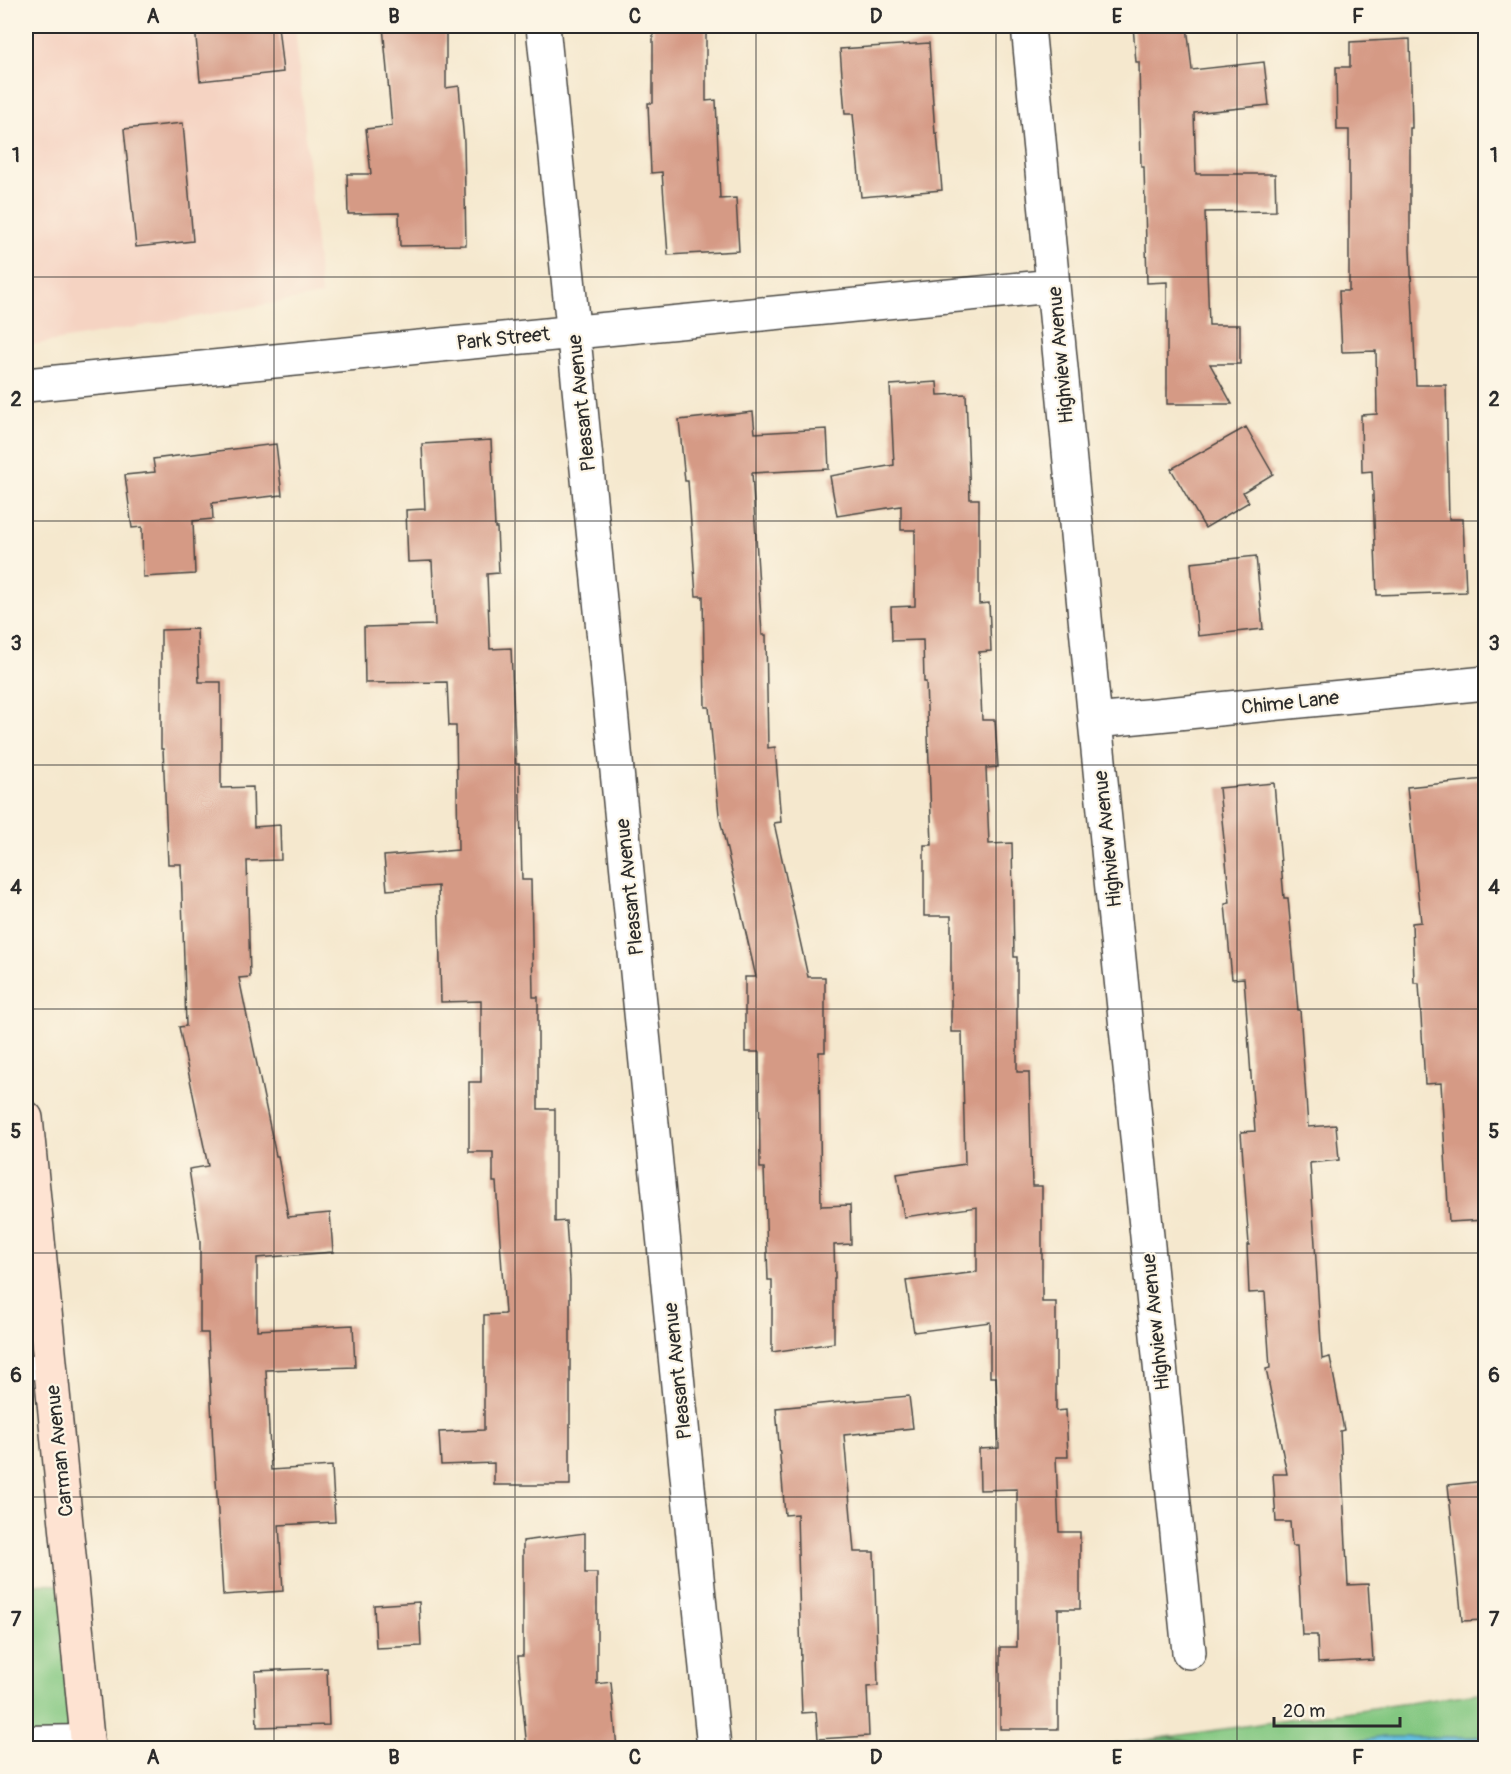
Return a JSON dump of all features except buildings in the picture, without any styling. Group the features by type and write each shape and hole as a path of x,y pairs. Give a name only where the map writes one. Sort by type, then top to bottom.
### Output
{"main road":[{"name":"Carman Avenue","path":"26,1118 38,1366 88,1743"}],"street":[{"name":"Pleasant Avenue","path":"543,26 714,1749"},
{"name":"Highview Avenue","path":"1028,26 1095,721 1189,1652"},
{"name":"Park Street","path":"26,385 1053,286"},
{"name":"Chime Lane","path":"1095,721 1485,683"}],"lane":[{"path":"26,1738 88,1743"}],"shaded area":[{"path":"26,26 295,26 321,295 26,346"}],"green space":[{"path":"26,1584 67,1585 79,1748 26,1748"},
{"path":"1485,1692 1485,1748 1090,1748"},
{"path":"1170,1737 1212,1748 1090,1748"}],"water":[{"path":"1384,1737 1485,1737 1485,1748 1311,1748"}]}
